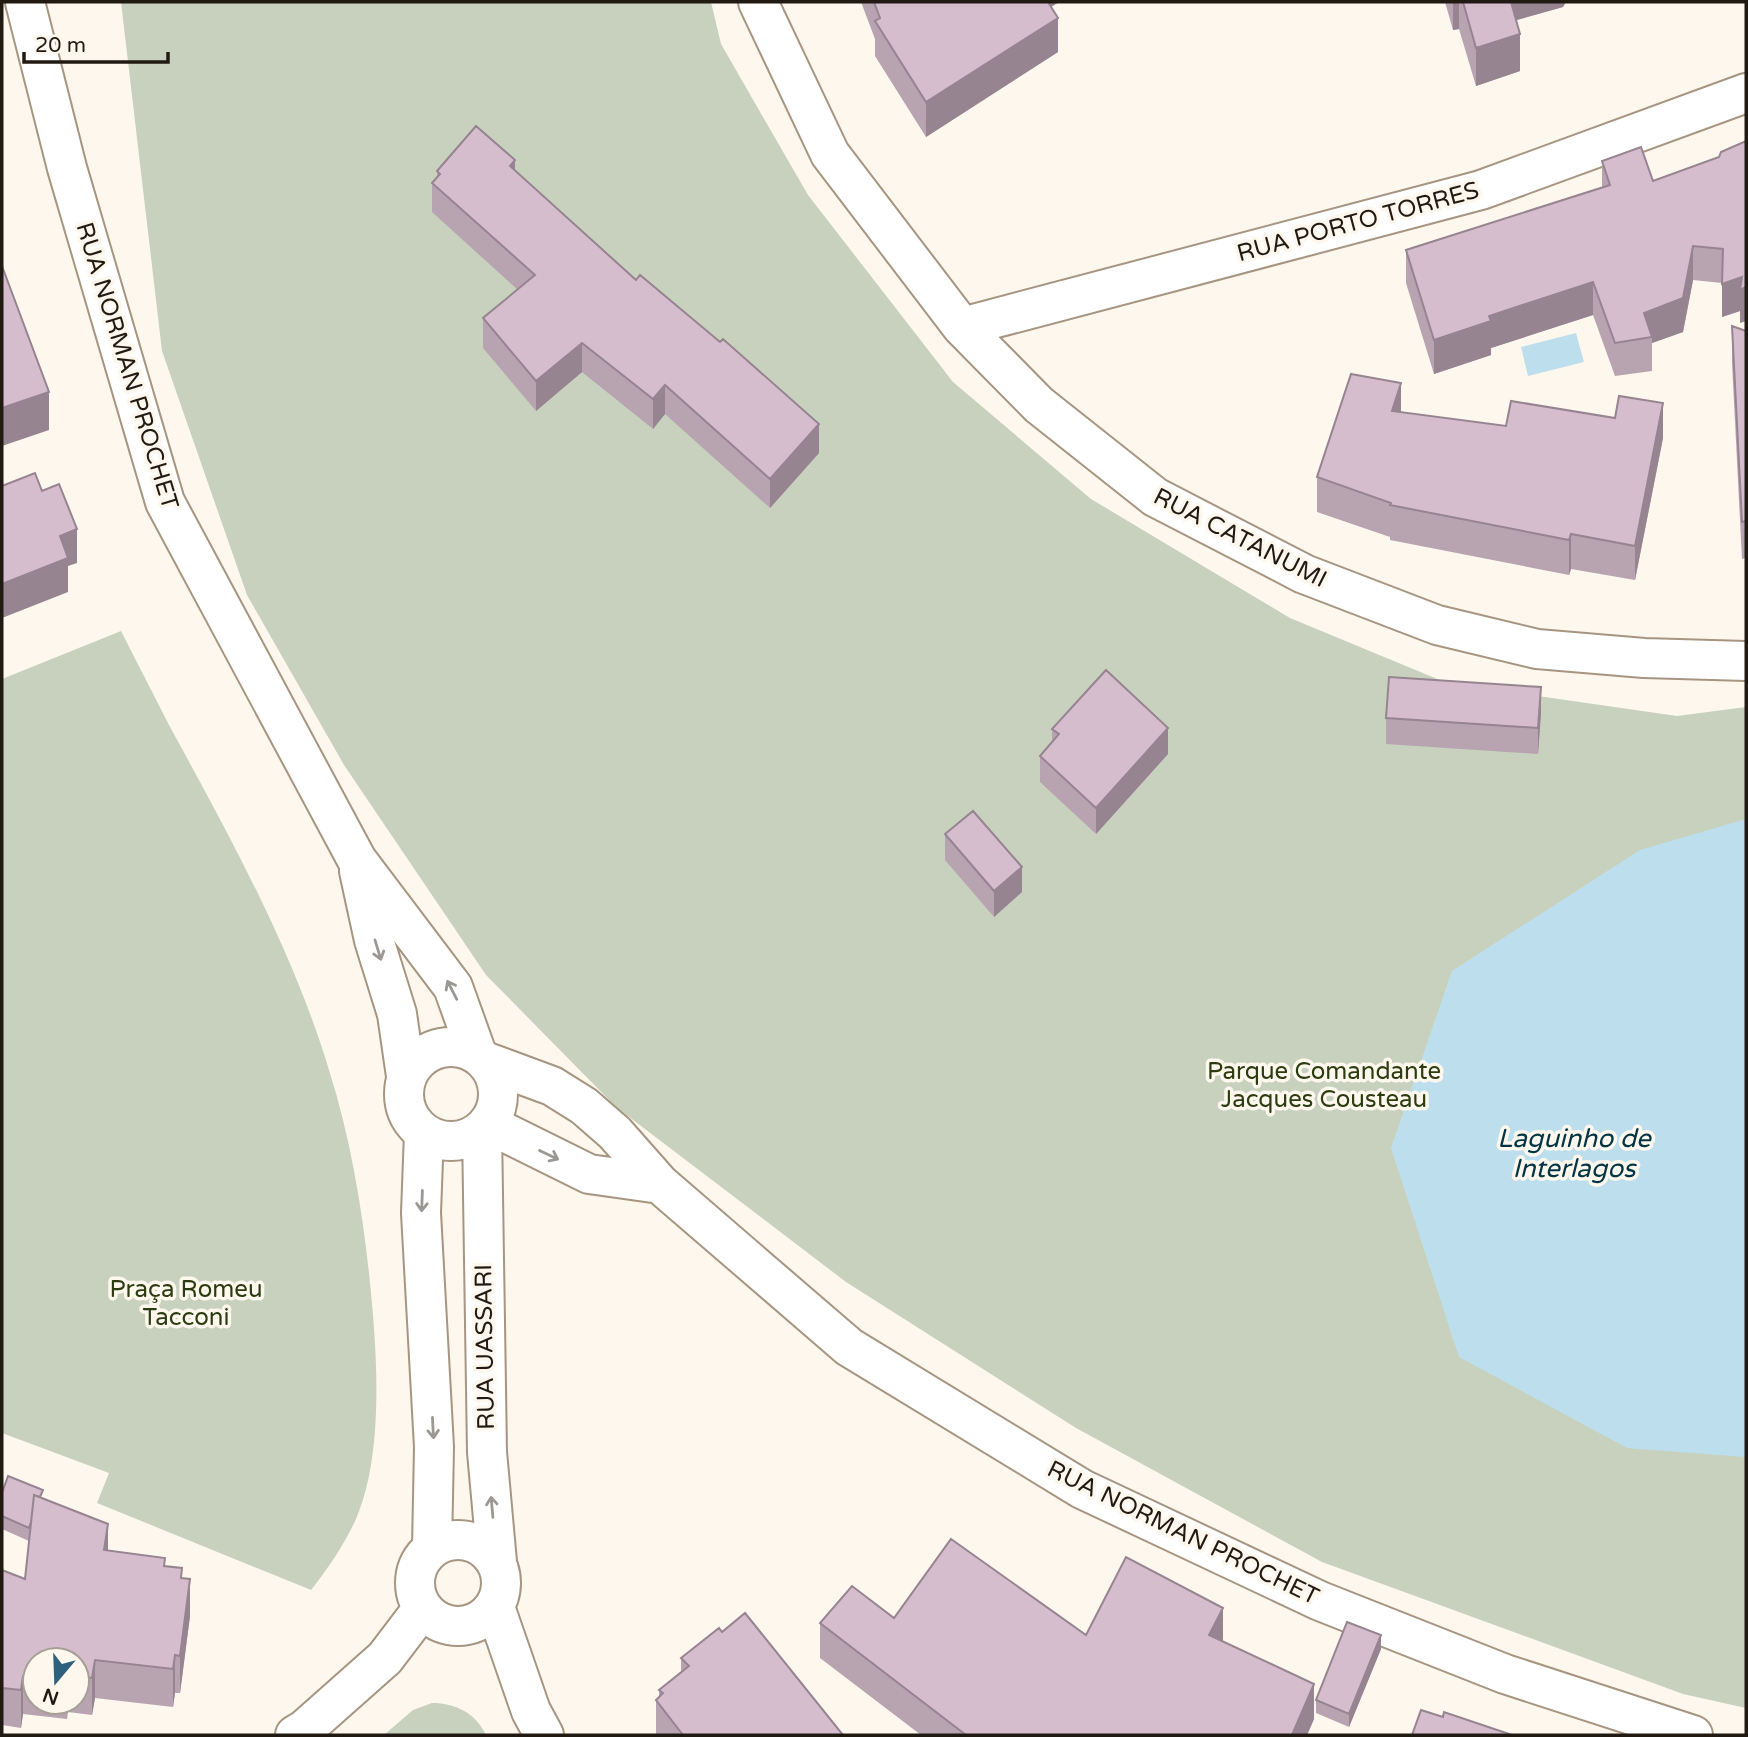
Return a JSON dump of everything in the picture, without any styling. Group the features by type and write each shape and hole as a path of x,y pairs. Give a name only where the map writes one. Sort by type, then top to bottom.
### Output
{"street":[{"name":"RUA CATANUMI","path":"758,2 830,154 962,327 1039,405 1155,497 1304,574 1437,625 1537,649 1644,659 1746,661"},
{"name":"RUA NORMAN PROCHET","path":"24,3 67,168 165,502 357,860 453,987 482,1058 552,1086 584,1106 615,1133 660,1184 849,1347 1083,1489 1320,1601 1505,1674 1693,1735"},
{"name":"RUA PORTO TORRES","path":"962,327 1481,190 1746,93"},
{"name":"RUA NORMAN PROCHET","path":"357,860 374,940 397,1014 406,1076"},
{"path":"457,1047 482,1058 498,1082 498,1105 485,1127 464,1140 444,1142 424,1133 410,1118 404,1097 406,1076 418,1059 436,1048 457,1047"},
{"path":"485,1127 589,1174 660,1184"},
{"name":"RUA UASSARI","path":"485,1127 487,1452 497,1562"},
{"path":"424,1133 421,1213 434,1447 432,1548"},
{"path":"455,1539 479,1545 497,1562 502,1584 495,1606 479,1621 459,1626 438,1621 423,1608 415,1587 418,1566 432,1548 455,1539"},
{"path":"495,1606 531,1711 544,1735"},
{"path":"295,1735 385,1658 423,1608"}],"green space":[{"name":"Parque Comandante Jacques Cousteau","path":"121,2 711,2 721,44 808,195 953,382 1091,499 1290,618 1447,683 1677,716 1746,707 1746,1708 1683,1694 1322,1562 1076,1428 846,1282 616,1107 486,975 344,765 247,595 162,351"},
{"name":"Praça Romeu Tacconi","path":"121,631 237,851 297,980 329,1070 352,1161 363,1222 373,1315 376,1365 374,1445 370,1472 356,1519 336,1556 311,1590 97,1503 109,1473 2,1433 2,679"},
{"path":"432,1703 457,1707 471,1715 486,1735 384,1735 413,1710"}],"water":[{"path":"1576,333 1584,362 1528,376 1521,347"},
{"name":"Laguinho de Interlagos","path":"1746,819 1746,1457 1627,1448 1459,1357 1391,1148 1452,971 1640,850"}],"building":[{"path":"874,2 1048,2 1058,18 926,102 875,21 880,18"},
{"path":"1463,2 1511,2 1520,34 1476,48"},
{"path":"476,126 515,160 510,166 636,280 640,275 720,342 723,339 819,424 770,479 665,385 653,399 582,343 536,381 483,318 535,275 432,183 440,174 437,171"},
{"path":"1746,141 1746,287 1740,290 1742,277 1722,284 1723,249 1693,246 1683,298 1644,313 1652,337 1615,343 1593,282 1489,316 1491,321 1434,340 1406,250 1610,185 1602,161 1641,147 1653,181 1719,157 1721,152"},
{"path":"2,266 49,392 2,408"},
{"path":"1732,326 1746,331 1746,521 1742,522"},
{"path":"1351,374 1401,383 1392,411 1506,426 1511,401 1615,418 1619,396 1663,403 1635,546 1571,534 1569,540 1390,505 1391,503 1317,477"},
{"path":"35,473 42,491 59,484 77,529 60,536 68,558 2,584 2,486"},
{"path":"1106,670 1168,728 1096,808 1040,756 1059,734 1052,729"},
{"path":"1389,677 1541,687 1538,728 1386,718"},
{"path":"973,811 1022,867 994,891 945,834"},
{"path":"8,1476 43,1490 40,1497 34,1495 29,1528 2,1516 2,1493"},
{"path":"34,1495 108,1524 104,1550 165,1558 164,1566 182,1568 181,1578 190,1579 180,1656 175,1655 173,1669 95,1660 91,1678 91,1646 21,1646 21,1690 2,1688 2,1570 25,1579"},
{"path":"951,1539 1086,1635 1126,1557 1223,1608 1209,1635 1314,1684 1292,1735 966,1735 820,1623 852,1586 894,1618"},
{"path":"745,1613 843,1735 683,1735 656,1700 663,1693 659,1690 689,1666 681,1658 719,1628 722,1632"},
{"path":"1347,1622 1381,1635 1349,1714 1316,1700"},
{"path":"1421,1710 1443,1717 1444,1712 1512,1735 1412,1735"}]}
